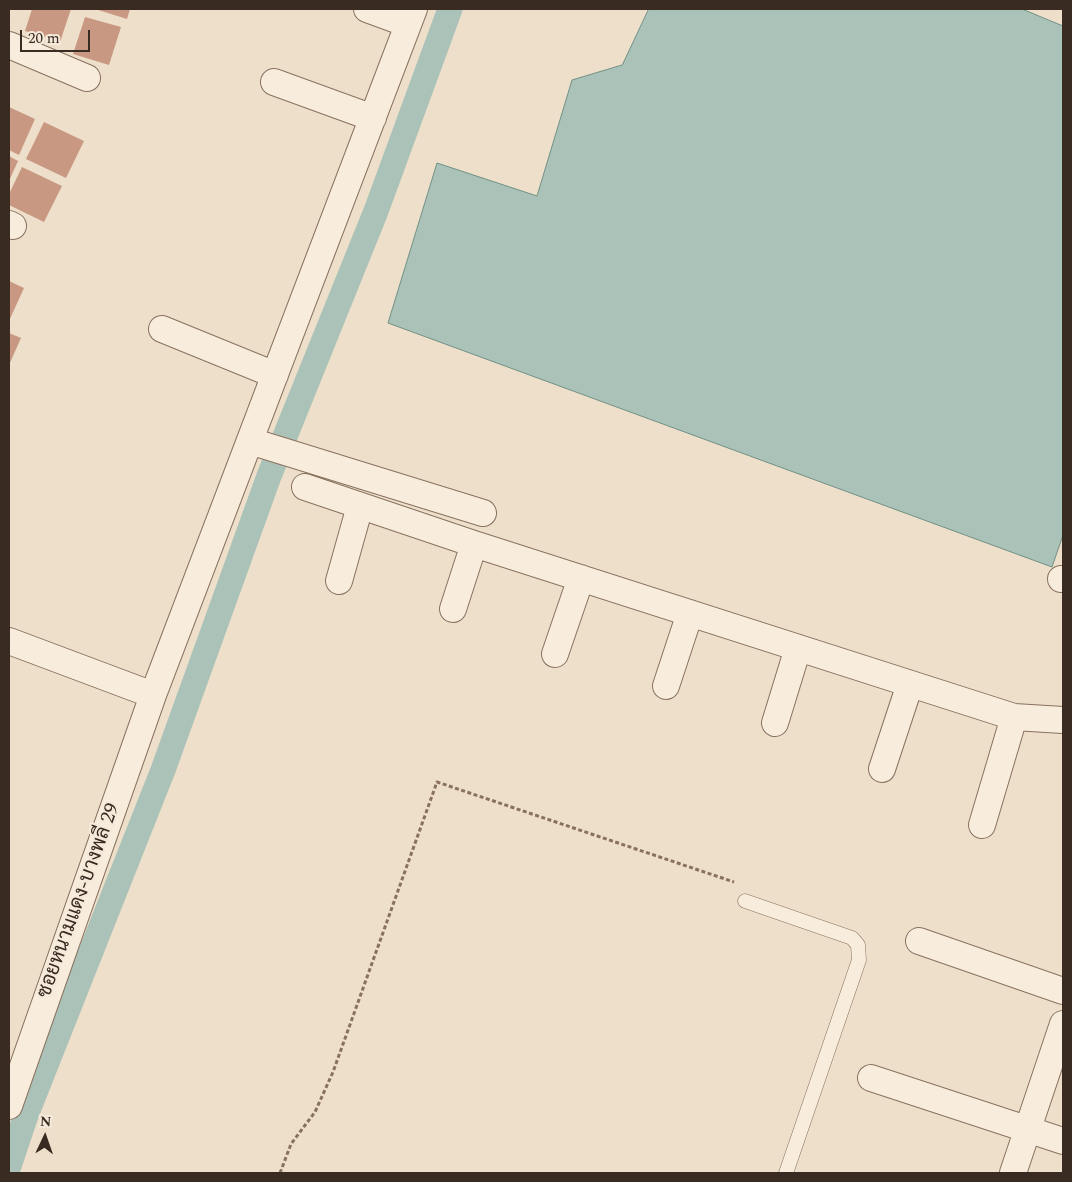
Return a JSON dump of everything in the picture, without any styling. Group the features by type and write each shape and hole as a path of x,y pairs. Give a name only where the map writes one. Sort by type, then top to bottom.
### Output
{"street":[{"path":"367,9 411,16"},
{"name":"ซอยหนามแดง-บางพลี 29","path":"9,1106 153,695 411,16"},
{"path":"9,45 87,78"},
{"path":"274,82 372,118"},
{"path":"162,329 275,375"},
{"path":"250,441 483,513"},
{"path":"305,487 474,544 1014,717 1063,720"},
{"path":"339,582 360,506"},
{"path":"453,609 474,544"},
{"path":"555,654 581,578"},
{"path":"666,686 690,613"},
{"path":"9,641 153,695"},
{"path":"774,723 798,648"},
{"path":"882,769 910,684"},
{"path":"982,825 1014,717"},
{"path":"919,941 1063,991"},
{"path":"1013,1173 1063,1024"},
{"path":"871,1078 1063,1141"}],"lane":[{"path":"745,901 852,938 858,945 859,960 786,1173"}],"path":[{"path":"280,1173 290,1144 315,1112 333,1072 437,782 734,882"}],"shaded area":[{"path":"649,9 1022,9 1063,26 1063,535 1052,567 388,323 437,163 537,196 572,80 622,65"}],"building":[{"path":"32,9 71,9 60,42 25,31"},
{"path":"95,9 130,9 127,19"},
{"path":"85,17 121,27 109,65 73,54"},
{"path":"9,107 35,119 19,155 9,150"},
{"path":"44,122 84,141 66,178 26,159"},
{"path":"9,156 18,161 9,181"},
{"path":"22,167 62,186 44,222 9,205 9,194"},
{"path":"9,281 24,288 9,321"},
{"path":"9,333 21,338 9,365"}],"waterway":[{"path":"9,1166 25,1118 163,770 269,476 376,211 450,9"}]}
